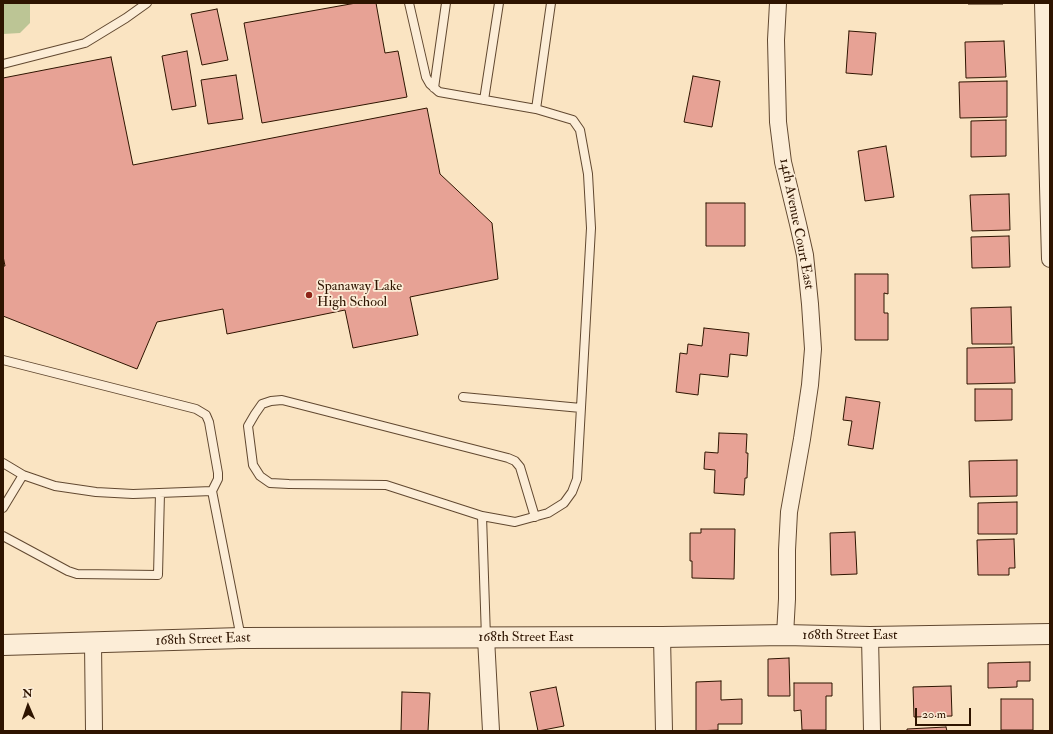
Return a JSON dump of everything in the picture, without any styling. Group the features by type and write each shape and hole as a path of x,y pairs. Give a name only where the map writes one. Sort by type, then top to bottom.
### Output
{"street":[{"name":"14th Avenue Court East","path":"778,3 776,40 778,122 783,162 805,256 813,349 810,385 789,512 785,635"},
{"path":"1043,3 1050,259"},
{"name":"168th Street East","path":"3,645 241,638 486,638 785,635 870,637 1050,634"},
{"path":"662,637 664,731"},
{"path":"870,637 872,731"},
{"path":"486,638 491,731"},
{"path":"93,643 94,731"}],"lane":[{"path":"3,64 85,43 146,3"},
{"path":"409,3 426,77 430,84 439,92 536,109 574,120 580,130 588,174 591,228 578,479 572,492 564,503 548,513 535,517 515,522 482,516 386,485 270,483 260,476 253,465 248,426 262,404 282,400 508,458 520,467 535,517"},
{"path":"434,88 446,3"},
{"path":"484,100 499,3"},
{"path":"536,109 551,3"},
{"path":"3,360 196,409 206,415 209,422 218,473 218,479 212,491 241,638"},
{"path":"463,398 581,408"},
{"path":"3,463 23,475 55,486 96,492 133,494 212,491"},
{"path":"3,508 23,475"},
{"path":"3,536 68,571 77,574 158,574 160,493"},
{"path":"482,516 486,638"}],"green space":[{"path":"3,3 30,3 30,23 20,33 3,34"}],"building":[{"path":"356,3 376,3 385,53 398,51 407,97 262,123 244,23"},
{"path":"1003,3 1003,4 968,4"},
{"path":"217,9 228,60 202,65 191,14"},
{"path":"849,31 876,33 872,75 846,73"},
{"path":"1004,41 1006,77 966,78 965,42"},
{"path":"187,51 196,106 172,110 162,56"},
{"path":"111,57 133,165 427,108 440,174 492,223 498,279 410,297 418,335 353,348 345,310 227,334 223,309 157,322 137,369 3,316 3,266 5,266 3,256 3,78"},
{"path":"236,75 243,119 208,124 201,80"},
{"path":"693,76 720,81 712,127 684,122"},
{"path":"1007,81 1007,117 960,118 959,82"},
{"path":"1006,120 1006,156 971,157 971,121"},
{"path":"886,146 894,197 865,201 858,151"},
{"path":"1009,194 1010,230 972,231 970,195"},
{"path":"706,203 745,203 745,246 706,246"},
{"path":"1009,236 1010,267 972,268 971,237"},
{"path":"855,274 888,274 888,294 884,293 884,313 888,313 888,340 855,340"},
{"path":"1011,307 1012,344 972,344 971,308"},
{"path":"704,328 749,333 747,356 730,354 728,377 700,374 698,395 676,392 680,353 687,354 688,344 702,346"},
{"path":"1014,347 1015,383 967,384 967,348"},
{"path":"975,389 1012,389 1012,420 975,421"},
{"path":"846,397 880,402 873,449 848,445 852,421 843,420"},
{"path":"719,433 747,434 747,478 745,478 744,495 714,493 715,470 704,469 705,452 718,453"},
{"path":"1017,460 1017,496 970,497 969,461"},
{"path":"1017,502 1017,534 978,534 978,503"},
{"path":"701,529 735,529 734,579 692,578 692,561 690,561 690,533 701,533"},
{"path":"855,532 857,574 831,575 830,533"},
{"path":"1014,539 1015,568 1009,568 1009,575 978,575 977,540"},
{"path":"789,658 790,696 768,696 768,659"},
{"path":"1030,662 1030,681 1017,681 1017,687 988,688 988,663"},
{"path":"721,681 721,700 742,699 742,724 718,724 718,730 696,731 696,682"},
{"path":"794,683 832,683 832,696 826,696 826,730 802,730 801,710 794,711"},
{"path":"951,686 952,716 914,717 913,687"},
{"path":"556,687 564,726 538,731 530,692"},
{"path":"402,692 430,693 428,731 401,731"},
{"path":"1001,699 1033,699 1033,730 1001,730"},
{"path":"946,727 947,731 907,731 907,729"}],"place":[{"name":"Spanaway Lake High School","path":"309,295"}]}
